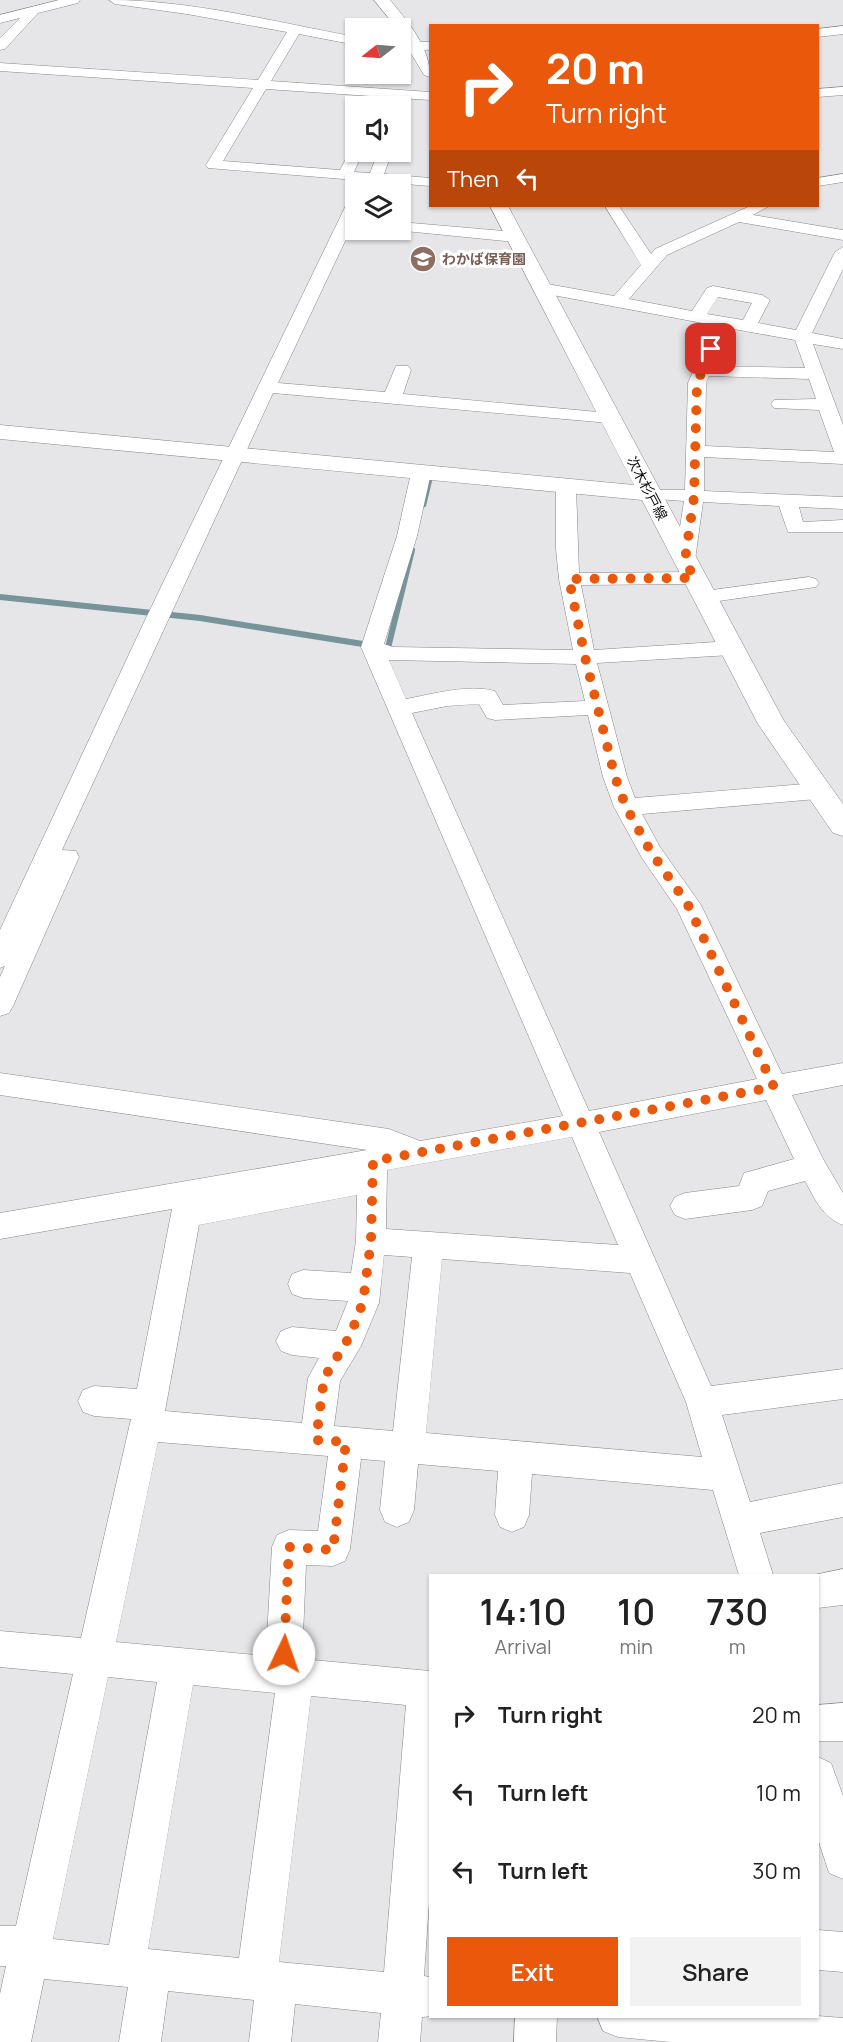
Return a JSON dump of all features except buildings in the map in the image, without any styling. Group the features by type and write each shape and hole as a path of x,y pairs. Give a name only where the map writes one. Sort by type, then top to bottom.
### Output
{"main road":[{"path":"382,0 398,18 429,70"},
{"name":"次木杉戸線","path":"500,219 542,288 772,724 843,826"},
{"path":"0,432 651,494"}],"street":[{"path":"0,19 74,0"},
{"path":"115,0 187,10 345,39"},
{"path":"11,1 56,4"},
{"path":"0,46 34,10"},
{"path":"295,30 213,165 345,175"},
{"path":"819,33 843,30"},
{"path":"95,74 107,59"},
{"path":"0,69 261,87"},
{"path":"0,69 429,98"},
{"path":"819,93 843,91"},
{"path":"819,182 843,178"},
{"path":"411,181 429,182"},
{"path":"613,207 649,264"},
{"path":"619,301 661,252 759,207"},
{"path":"736,217 843,235"},
{"path":"411,226 500,219"},
{"path":"0,1006 176,616 268,387 345,228"},
{"path":"843,252 802,336 843,451"},
{"path":"542,288 698,315 843,344"},
{"path":"698,315 713,291 762,300 749,325"},
{"path":"695,578 694,497 697,383 723,320"},
{"path":"711,349 734,349"},
{"path":"392,399 402,370"},
{"path":"702,371 814,374"},
{"path":"268,387 609,418"},
{"path":"780,404 826,405"},
{"path":"695,451 843,458"},
{"path":"0,958 157,618 243,454"},
{"path":"421,472 407,536 372,647 702,1402 756,1574"},
{"path":"566,487 566,549 569,579 585,657 615,777 626,807 651,852 688,905 812,1167 833,1203 843,1212"},
{"path":"651,494 843,503"},
{"path":"787,501 795,528 843,526"},
{"path":"569,579 695,578 809,583"},
{"path":"372,647 391,654 585,657 731,648"},
{"path":"398,708 447,699 487,696 495,713 598,707"},
{"path":"626,807 817,791"},
{"path":"0,1226 188,1204 373,1171 418,1153 843,1074"},
{"path":"0,1084 388,1142 418,1153"},
{"path":"685,1206 752,1197 754,1182 812,1167"},
{"path":"270,2042 267,1981 289,1676 289,1547 333,1550 331,1441 324,1378 350,1336 363,1302 371,1241 373,1171"},
{"path":"10,2042 20,1949 93,1659 148,1415 188,1204"},
{"path":"371,1241 641,1260"},
{"path":"397,1510 428,1244"},
{"path":"303,1284 365,1288"},
{"path":"292,1341 344,1346"},
{"path":"702,1402 843,1384"},
{"path":"94,1401 148,1415 331,1441 725,1475"},
{"path":"512,1515 516,1457"},
{"path":"739,1521 843,1500"},
{"path":"819,1591 843,1587"},
{"path":"0,1649 428,1689 417,1996 399,2042"},
{"path":"140,2042 138,1968 178,1667"},
{"path":"819,1723 843,1722"},
{"path":"819,1784 823,1814 843,1859"},
{"path":"20,1949 138,1968 417,1996"},
{"path":"819,1950 843,1952"},
{"path":"535,2042 536,2018"},
{"path":"635,2018 682,2032 843,2039"}],"waterway":[{"path":"424,505 430,480"},
{"path":"383,648 388,648 412,550"},
{"path":"0,597 200,618 369,645"}],"place":[{"name":"わかば保育園","path":"423,259"}],"route":[{"path":"284,1654 289,1547 333,1550 346,1442 316,1440 324,1378 350,1336 363,1302 371,1241 373,1161 774,1087 688,905 651,852 626,807 615,777 585,657 569,579 694,578 685,560 694,497 697,383 711,349"}]}
